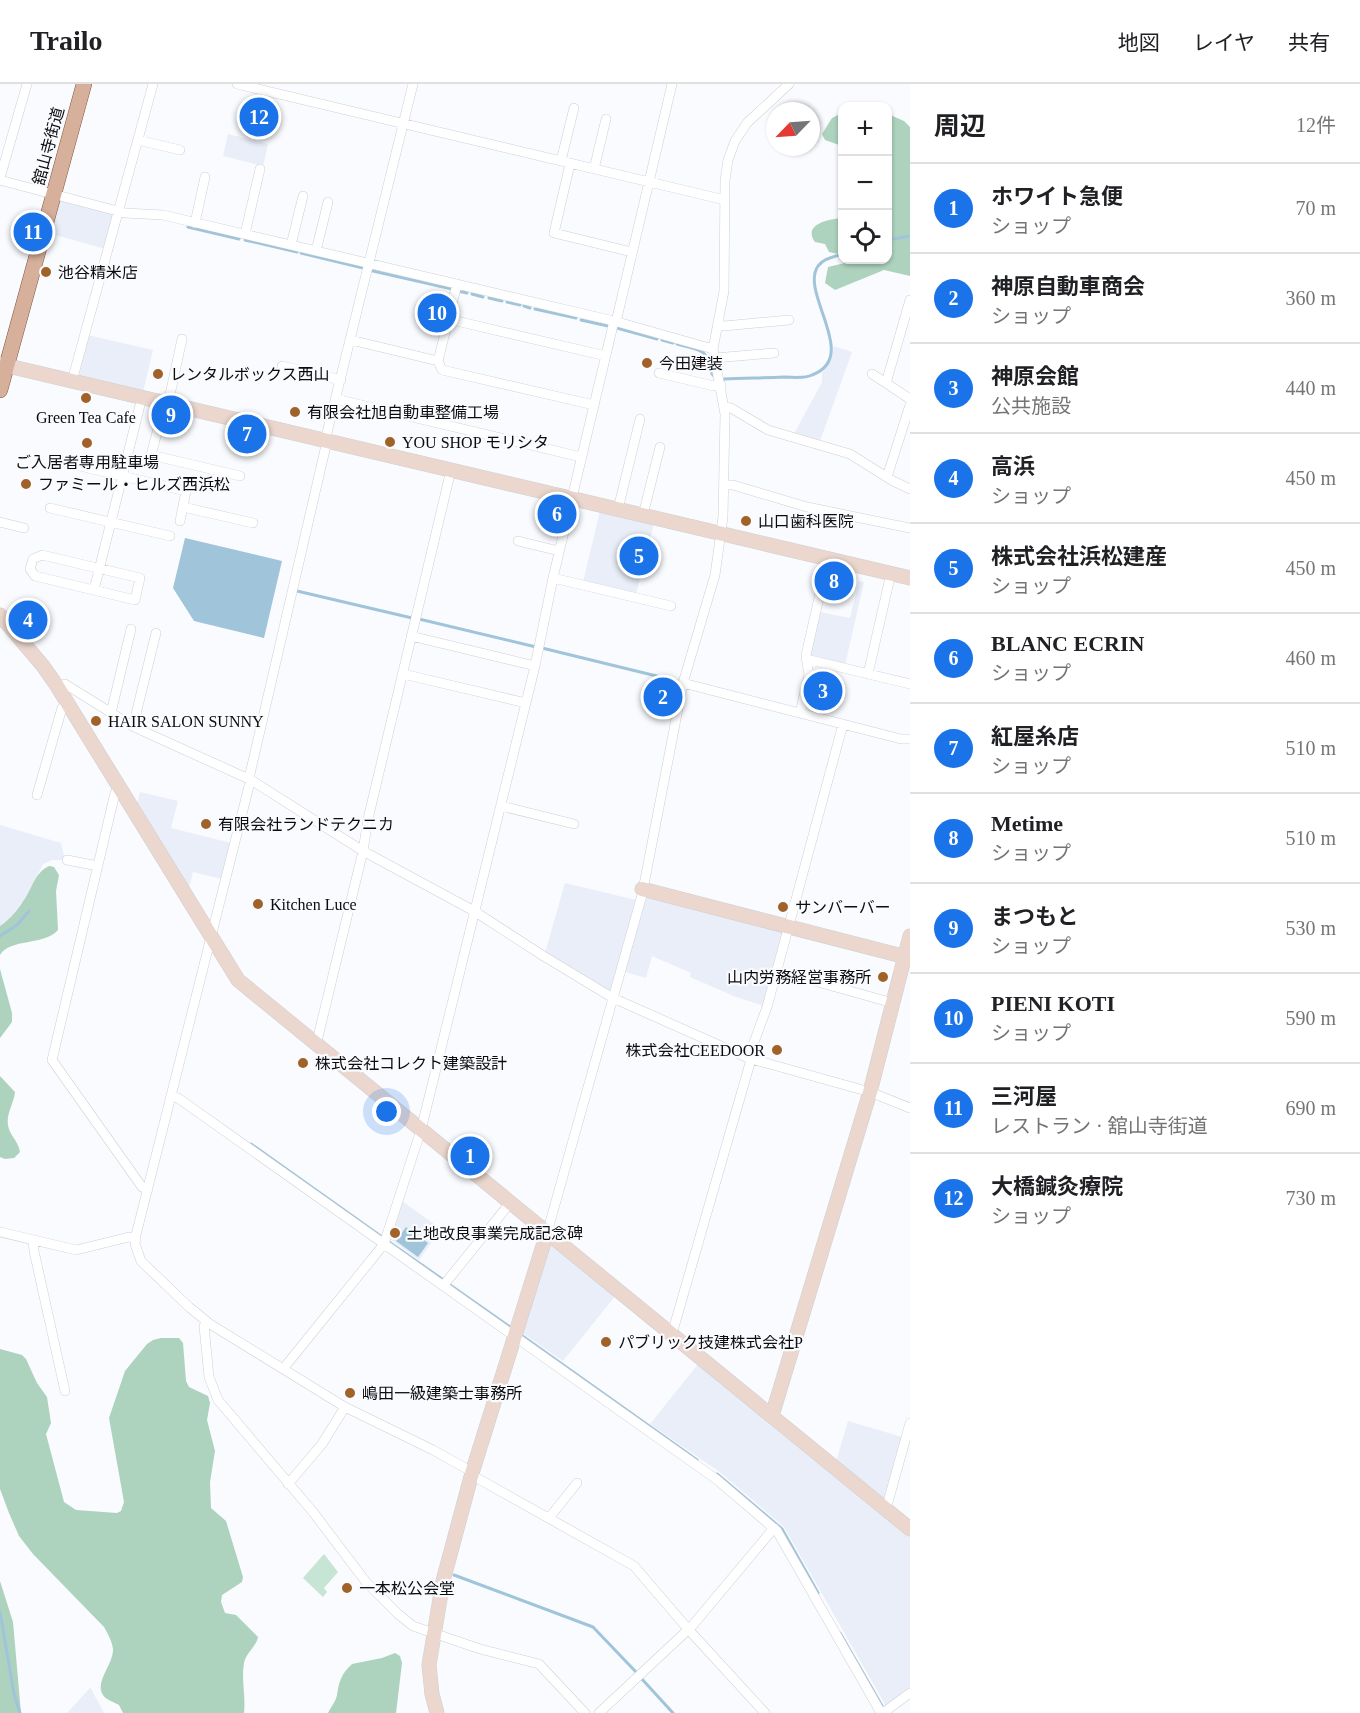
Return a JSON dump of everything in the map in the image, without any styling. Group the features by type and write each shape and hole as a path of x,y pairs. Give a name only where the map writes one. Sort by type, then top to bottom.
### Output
{"main road":[{"name":"舘山寺街道","path":"0,390 3,365 84,84"}],"street":[{"path":"27,84 0,179 118,211 163,215 615,321 714,354 774,353"},
{"path":"72,381 153,84"},
{"path":"237,84 725,200"},
{"path":"413,84 326,441 212,941 136,1238 137,1253 147,1269 207,1322 345,1407 433,1450 628,1562 765,1713"},
{"path":"283,1369 384,1244 421,1130 535,666 571,498 672,84"},
{"path":"436,1713 430,1679 433,1634 443,1581 472,1473 547,1233 613,998 642,890 683,683 714,580 721,533 724,485 725,407 714,354 724,281 726,170 735,141 747,123 789,84"},
{"path":"574,108 554,233 632,252"},
{"path":"594,169 606,119"},
{"path":"138,140 180,150"},
{"path":"245,234 260,169"},
{"path":"195,223 205,177"},
{"path":"291,245 303,196"},
{"path":"316,251 328,202"},
{"path":"457,284 438,361 442,370 594,405"},
{"path":"886,383 910,300"},
{"path":"448,319 606,356"},
{"path":"718,325 789,320"},
{"path":"182,339 152,455 240,476"},
{"path":"351,340 438,361"},
{"path":"3,365 910,578"},
{"path":"282,366 341,380"},
{"path":"659,373 714,387 721,385"},
{"path":"872,374 910,399"},
{"path":"94,590 141,398"},
{"path":"336,399 581,457"},
{"path":"887,477 910,405"},
{"path":"725,407 731,408 768,430 850,454 910,489"},
{"path":"618,509 640,419"},
{"path":"643,515 660,447"},
{"path":"63,462 186,491 180,521"},
{"path":"314,1043 318,1037 363,851 368,819 451,470"},
{"path":"724,485 733,485 807,507 910,528"},
{"path":"183,507 253,523"},
{"path":"50,508 170,536"},
{"path":"0,522 24,528"},
{"path":"518,541 559,551"},
{"path":"42,555 99,569 140,578 135,600 34,576 30,569 33,559 42,555"},
{"path":"800,713 809,675 806,655 828,558"},
{"path":"868,674 891,573"},
{"path":"553,578 671,606"},
{"path":"0,615 59,688 238,980 910,1528"},
{"path":"111,713 131,629"},
{"path":"133,726 156,633"},
{"path":"411,636 535,666"},
{"path":"806,660 910,684"},
{"path":"403,674 526,703"},
{"path":"683,683 901,739 910,739"},
{"path":"59,688 65,684 133,726 250,780 363,851 474,911 613,998 750,1058 870,1092 910,1108"},
{"path":"37,795 62,708 68,704"},
{"path":"669,1333 674,1327 750,1063 750,1053 767,1007 843,724"},
{"path":"120,790 115,793 52,1060 142,1187 148,1189"},
{"path":"501,806 574,824"},
{"path":"67,860 98,866"},
{"path":"642,890 907,957"},
{"path":"770,1414 774,1409 870,1092 892,1003 907,957 910,936"},
{"path":"807,979 892,1003"},
{"path":"172,1096 178,1098 716,1479 774,1528 882,1713 910,1693"},
{"path":"443,1286 510,1203"},
{"path":"0,1232 76,1250 129,1237 136,1238"},
{"path":"33,1240 65,1391"},
{"path":"207,1322 204,1326 209,1377 218,1400 366,1582 405,1621 433,1634 539,1664 585,1713"},
{"path":"288,1484 322,1444 345,1407"},
{"path":"884,1507 888,1502 910,1423"},
{"path":"549,1518 576,1483"},
{"path":"599,1713 688,1629 774,1528"}],"shaded area":[{"path":"228,134 268,144 263,166 223,156"},
{"path":"57,199 116,213 106,249 48,233"},
{"path":"87,335 153,350 143,392 76,377"},
{"path":"834,346 852,352 820,441 794,434 822,382 822,373 831,361"},
{"path":"600,511 654,523 636,594 583,582"},
{"path":"859,581 864,582 845,665 810,657 820,612 850,618"},
{"path":"140,792 178,801 171,828 231,843 222,879 193,872 188,892 136,807"},
{"path":"0,825 61,843 65,860 52,860 43,864 26,898 9,920 0,926"},
{"path":"565,883 636,900 611,990 608,991 545,953"},
{"path":"647,898 783,932 764,1006 736,997 690,977 691,973 652,956 646,978 625,972"},
{"path":"402,1201 441,1229 419,1260 390,1239"},
{"path":"552,1243 616,1295 563,1361 521,1332 549,1244"},
{"path":"699,1363 910,1535 910,1688 886,1706 784,1527 721,1473 650,1424"},
{"path":"848,1421 902,1437 884,1499 836,1462"},
{"path":"90,1688 104,1713 67,1713"}],"green space":[{"path":"838,115 838,145 825,140 822,134 832,118"},
{"path":"892,116 904,121 910,127 910,276 884,270 835,290 825,283 828,267 841,264 892,264"},
{"path":"838,219 838,254 829,252 825,244 815,242 812,236 815,227"},
{"path":"49,866 54,867 59,875 56,891 58,930 44,938 11,946 0,955 0,926 8,920 26,897 38,875"},
{"path":"0,969 12,1013 12,1022 0,1038"},
{"path":"0,1076 15,1092 8,1121 9,1129 20,1152 14,1158 0,1157"},
{"path":"161,1338 179,1338 183,1343 186,1381 189,1387 208,1396 210,1403 207,1420 215,1451 210,1482 211,1508 226,1521 243,1577 242,1582 222,1595 221,1602 225,1613 236,1615 258,1637 244,1663 244,1713 123,1713 119,1705 104,1697 101,1684 111,1661 113,1649 104,1627 33,1554 19,1536 0,1489 0,1349 22,1355 26,1359 37,1383 47,1397 51,1423 46,1434 64,1502 76,1510 117,1513 121,1511 124,1502 109,1418 125,1371 147,1344"},
{"path":"324,1554 338,1572 324,1588 327,1592 323,1597 303,1578"},
{"path":"0,1581 13,1622 21,1713 0,1713"},
{"path":"395,1653 400,1656 402,1663 396,1713 328,1713 336,1697 341,1678 352,1664"}],"water":[{"path":"185,538 282,561 264,638 194,621 173,588"},
{"path":"406,1227 428,1243 418,1257 396,1241"}],"waterway":[{"path":"188,227 239,239"},
{"path":"892,239 910,236"},
{"path":"245,240 297,252"},
{"path":"301,253 363,268"},
{"path":"724,379 806,377 826,366 831,354 830,340 814,278 820,263 838,255"},
{"path":"373,271 452,289"},
{"path":"458,291 467,293"},
{"path":"472,294 483,297"},
{"path":"489,298 502,301"},
{"path":"507,302 520,305"},
{"path":"524,306 530,308"},
{"path":"535,309 576,318"},
{"path":"581,320 608,326"},
{"path":"617,328 657,339"},
{"path":"662,340 673,343"},
{"path":"677,344 697,349 705,354 714,376"},
{"path":"297,591 412,618"},
{"path":"419,619 536,647"},
{"path":"542,648 677,681"},
{"path":"0,936 17,925 29,911"},
{"path":"251,1144 382,1237"},
{"path":"389,1242 442,1279"},
{"path":"450,1285 510,1327"},
{"path":"521,1335 697,1460"},
{"path":"717,1474 782,1529 818,1593"},
{"path":"454,1575 593,1627 636,1672"},
{"path":"0,1612 14,1694 20,1713"},
{"path":"840,1633 882,1706"},
{"path":"641,1678 673,1713"}],"place":[{"name":"大橋鍼灸療院","path":"259,117"},
{"name":"三河屋","path":"33,232"},
{"name":"池谷精米店","path":"46,272"},
{"name":"PIENI KOTI","path":"437,313"},
{"name":"今田建装","path":"647,363"},
{"name":"レンタルボックス西山","path":"158,374"},
{"name":"Green Tea Cafe","path":"86,398"},
{"name":"有限会社旭自動車整備工場","path":"295,412"},
{"name":"まつもと","path":"171,415"},
{"name":"紅屋糸店","path":"247,434"},
{"name":"YOU SHOP モリシタ","path":"390,442"},
{"name":"ご入居者専用駐車場","path":"87,443"},
{"name":"ファミール・ヒルズ西浜松","path":"26,484"},
{"name":"BLANC ECRIN","path":"557,514"},
{"name":"山口歯科医院","path":"746,521"},
{"name":"株式会社浜松建産","path":"639,556"},
{"name":"Metime","path":"834,581"},
{"name":"高浜","path":"28,620"},
{"name":"神原会館","path":"823,691"},
{"name":"神原自動車商会","path":"663,697"},
{"name":"HAIR SALON SUNNY","path":"96,721"},
{"name":"有限会社ランドテクニカ","path":"206,824"},
{"name":"Kitchen Luce","path":"258,904"},
{"name":"サンバーバー","path":"783,907"},
{"name":"山内労務経営事務所","path":"883,977"},
{"name":"株式会社CEEDOOR","path":"777,1050"},
{"name":"株式会社コレクト建築設計","path":"303,1063"},
{"name":"ホワイト急便","path":"470,1156"},
{"name":"土地改良事業完成記念碑","path":"395,1233"},
{"name":"パブリック技建株式会社P","path":"606,1342"},
{"name":"嶋田一級建築士事務所","path":"350,1393"},
{"name":"一本松公会堂","path":"347,1588"}]}
